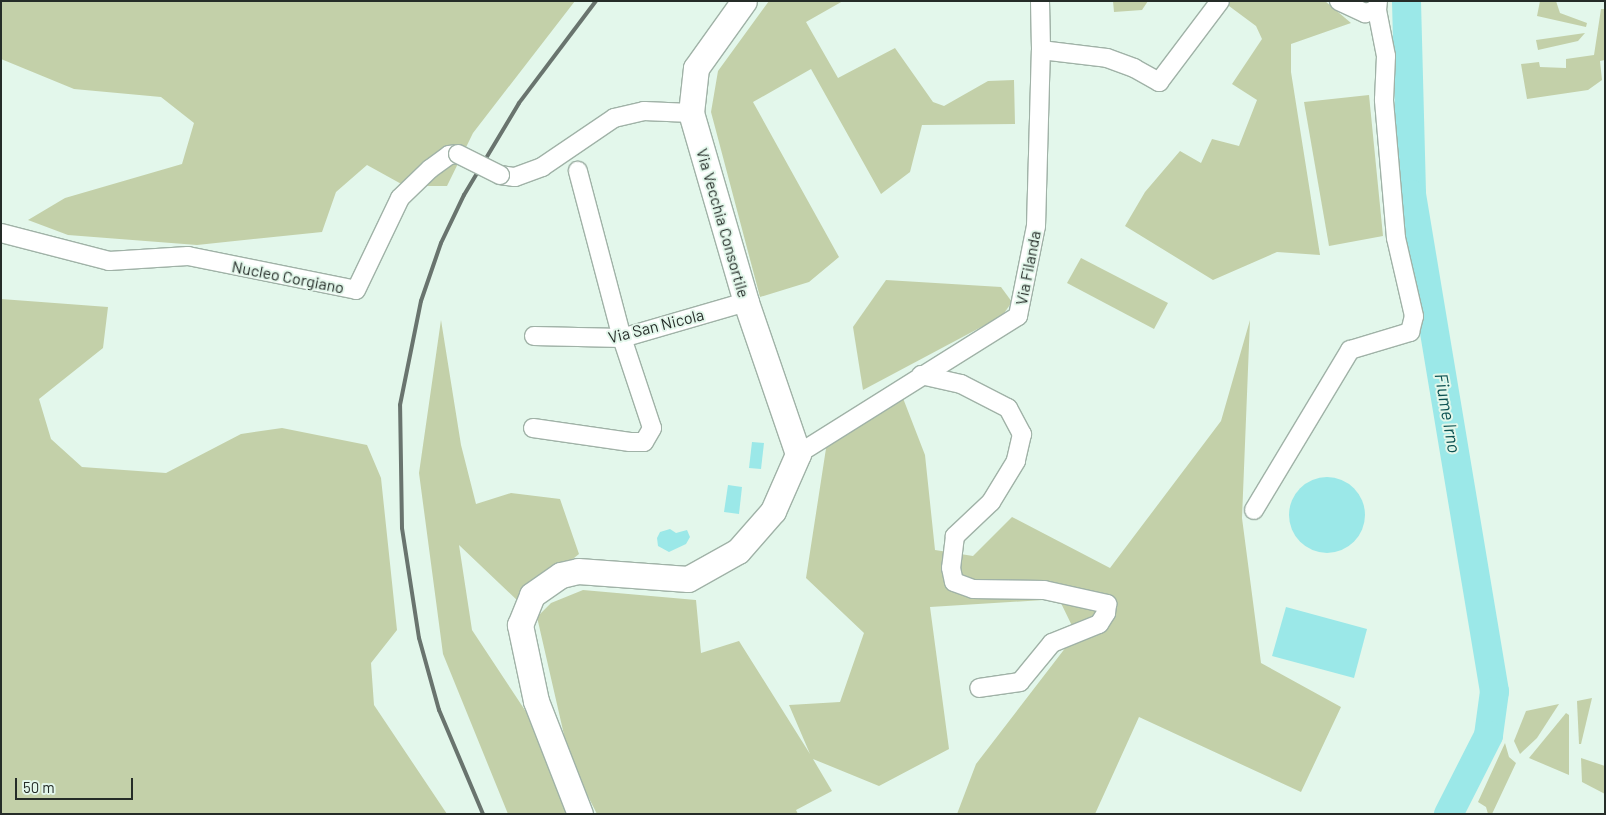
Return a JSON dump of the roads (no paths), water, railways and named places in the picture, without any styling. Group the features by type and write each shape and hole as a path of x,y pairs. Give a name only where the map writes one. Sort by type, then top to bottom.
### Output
{"street":[{"name":"Via Vecchia Consortile","path":"744,1 696,68 691,113 746,302 798,454"},
{"name":"Via Filanda","path":"798,454 921,375 1018,316 1036,226 1041,50 1040,1"},
{"path":"1041,50 1107,58 1134,68 1159,82 1220,1"},
{"path":"1254,510 1350,350 1410,332 1414,316 1396,238 1384,100 1386,56 1378,6 1365,13 1339,1"},
{"name":"Nucleo Corgiano","path":"1,233 109,261 188,256 356,290 400,198 430,169 449,155 458,154 500,175 527,175 614,118 644,111 691,113"},
{"path":"533,428 630,442 644,442 650,436 652,428 622,338 578,171"},
{"name":"Via San Nicola","path":"534,336 622,338 746,302"},
{"path":"921,375 960,384 1008,408 1022,434 1016,461 991,502 955,536 951,568 954,582 973,589 1044,590 1107,604 1106,613 1098,624 1052,643 1020,682 979,688"},
{"path":"580,814 536,701 520,625 532,595 562,574 578,571 688,579 738,552 773,511 798,454"}],"water":[{"path":"752,442 764,443 761,469 749,468"},
{"path":"1327,477 1342,480 1354,488 1362,500 1365,515 1362,530 1354,542 1342,550 1327,553 1312,550 1300,542 1292,530 1289,515 1292,500 1300,488 1312,480"},
{"path":"728,485 742,487 739,514 724,512"},
{"path":"670,529 676,533 687,530 690,537 686,544 669,552 658,546 657,538 660,532"},
{"path":"1286,607 1367,629 1354,678 1272,656"}],"waterway":[{"name":"Fiume Irno","path":"1406,1 1411,194 1494,691 1488,735 1448,814"}],"railway":[{"path":"483,814 439,710 419,638 402,528 400,405 421,301 441,243 464,195 519,103 596,1"}]}
